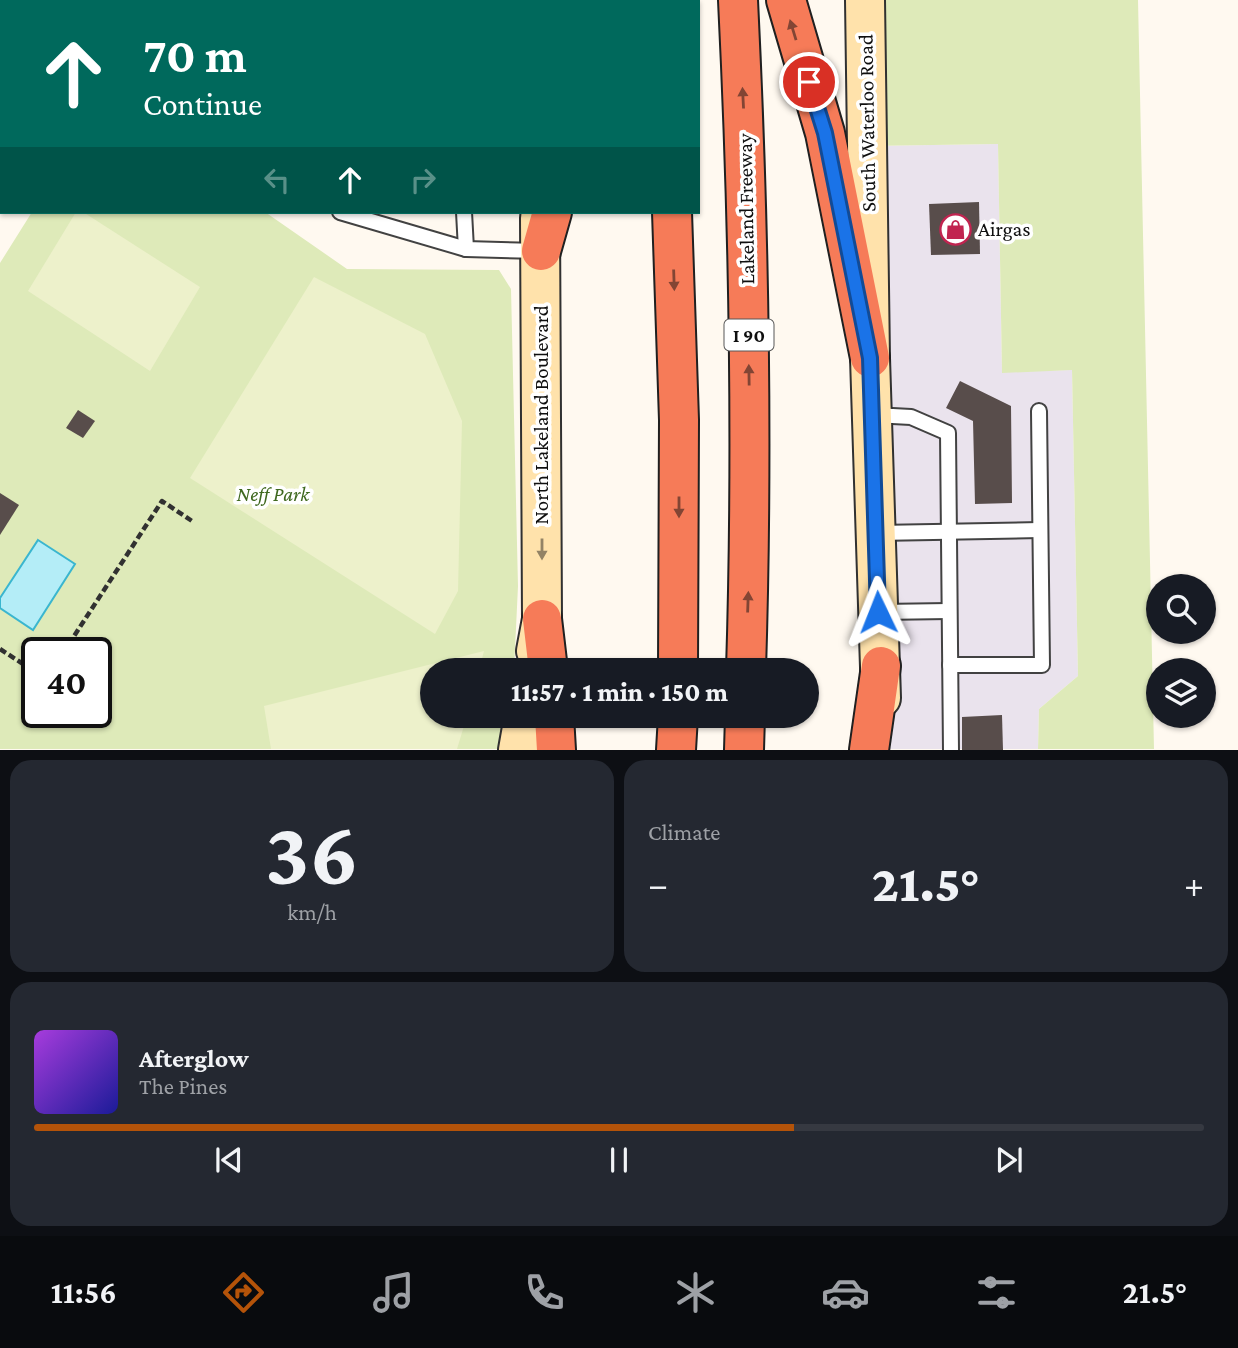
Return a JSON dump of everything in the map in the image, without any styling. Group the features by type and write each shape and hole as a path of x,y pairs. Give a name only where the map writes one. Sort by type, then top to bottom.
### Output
{"highway":[{"name":"Lakeland Freeway","path":"738,0 747,226 751,524 746,658"},
{"path":"786,0 825,133 870,358"},
{"path":"541,251 551,214"},
{"path":"672,214 679,420 678,658"},
{"path":"542,619 547,658"},
{"path":"869,750 881,666"},
{"path":"555,728 556,750"},
{"path":"676,750 677,728"},
{"path":"744,750 745,728"}],"street":[{"name":"South Waterloo Road","path":"865,0 870,358 883,750"},
{"name":"North Lakeland Boulevard","path":"534,658 542,619 540,214"},
{"path":"518,750 522,728"}],"lane":[{"path":"347,214 466,249 541,251"},
{"path":"464,214 466,249"},
{"path":"950,665 1042,665 1040,411"},
{"path":"872,415 911,417 948,433 951,750"},
{"path":"876,533 1040,530"},
{"path":"878,612 949,611"}],"path":[{"path":"73,637 162,501 192,520"},
{"path":"0,649 21,663"}],"shaded area":[{"path":"998,144 1002,372 1072,370 1078,676 1039,709 1038,749 883,749 867,146"}],"green space":[{"path":"865,0 1138,0 1150,574 1146,574 1146,644 1152,644 1152,658 1146,658 1146,728 1154,728 1154,749 1038,749 1039,709 1078,676 1072,370 1002,373 998,144 867,146"},
{"name":"Neff Park","path":"31,214 268,214 347,269 499,270 511,289 518,586 515,658 420,658 420,728 505,728 500,749 0,749 0,263"},
{"path":"75,214 86,214 200,287 150,371 28,291"},
{"path":"314,277 425,334 462,421 458,591 435,634 190,478"},
{"path":"484,651 482,658 456,658"},
{"path":"420,667 420,728 463,728 457,749 271,749 264,706"}],"water":[{"path":"38,540 75,564 33,630 0,608 0,598"}],"building":[{"name":"Airgas","path":"979,202 980,254 931,255 929,204"},
{"path":"960,381 1011,406 1012,503 975,504 973,421 946,408"},
{"path":"78,410 95,421 83,438 66,428"},
{"path":"0,493 19,505 0,535"},
{"path":"1002,715 1003,750 962,750 962,717"}],"place":[{"name":"Airgas","path":"955,229"}],"route":[{"path":"809,82 825,133 870,358 878,612"}]}
